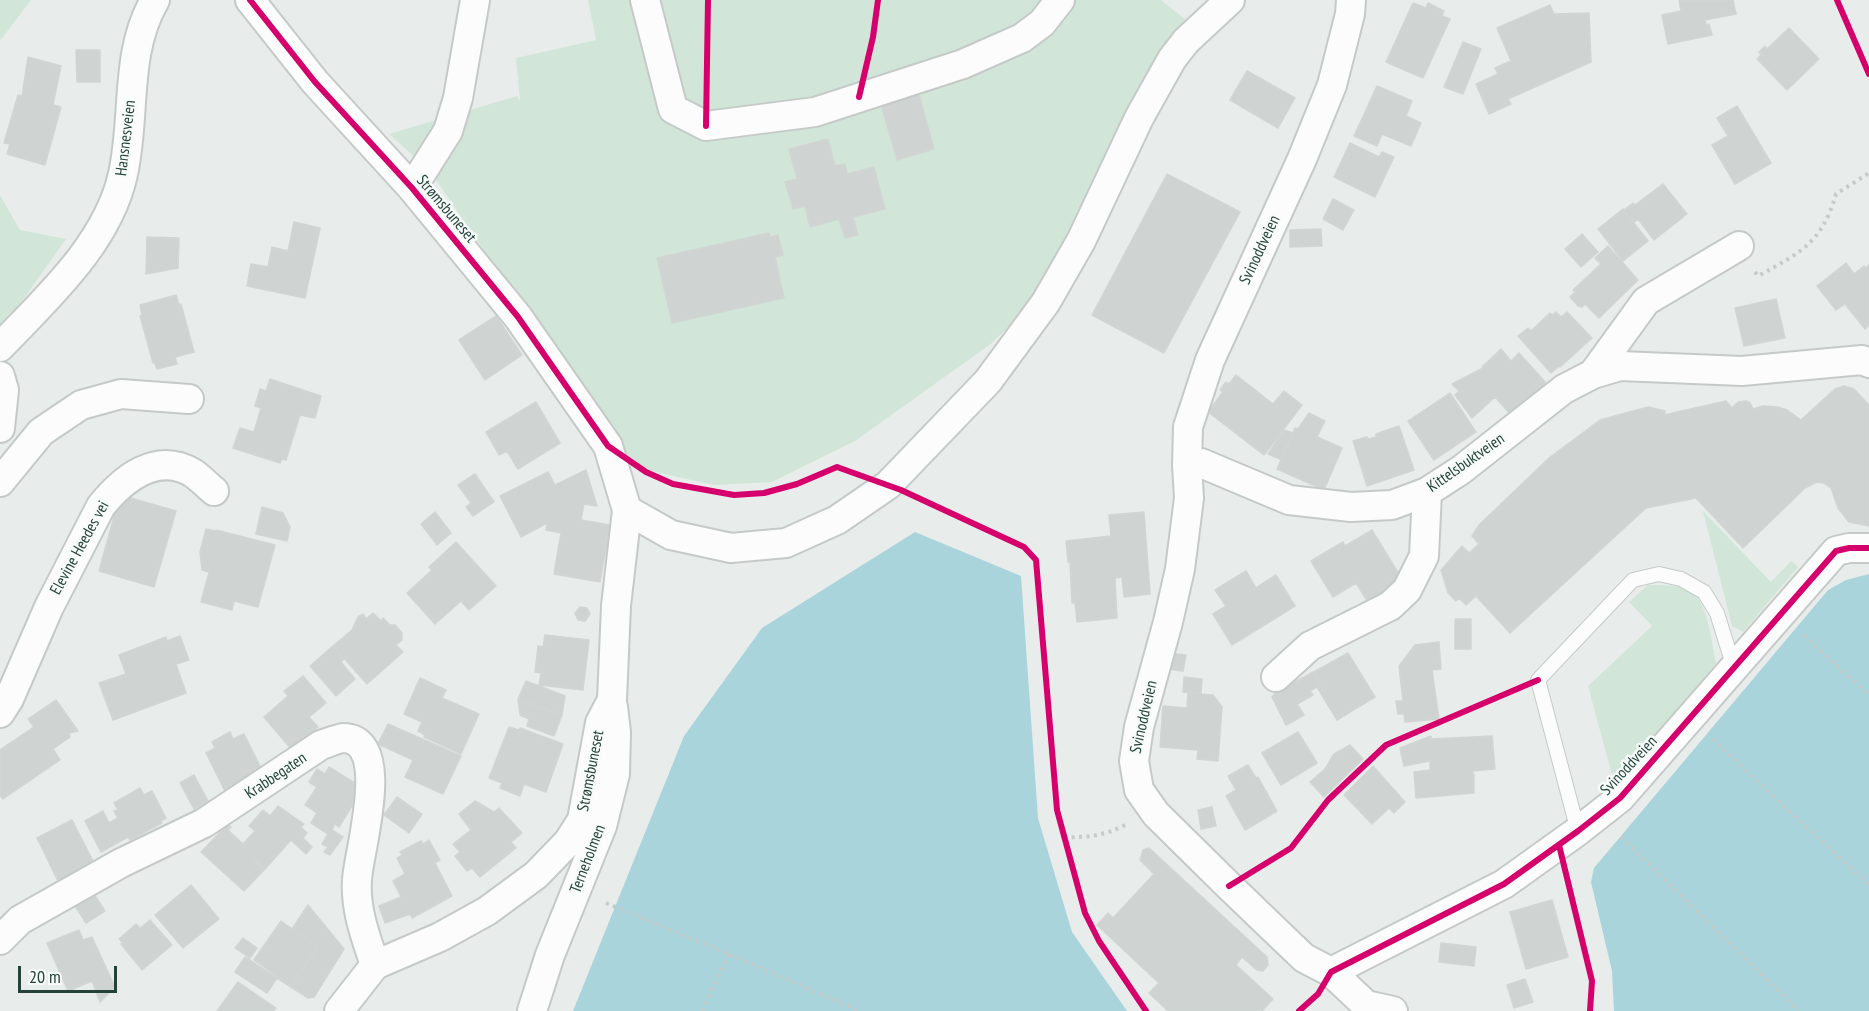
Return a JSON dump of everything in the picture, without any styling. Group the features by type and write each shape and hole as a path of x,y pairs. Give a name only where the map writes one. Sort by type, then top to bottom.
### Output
{"street":[{"name":"Hansnesveien","path":"0,347 57,288 101,229 117,198 124,172 137,49 145,18 155,0"},
{"name":"Strømsbuneset","path":"250,0 315,82 412,188 518,317 608,446 627,510 616,606 612,700 600,723 582,820 568,842 536,875 487,911 440,937 375,965 339,1011"},
{"path":"412,188 448,131 458,98 475,0"},
{"path":"645,0 673,109 706,126 815,112 963,64 1022,38 1042,23 1060,0"},
{"path":"627,510 671,535 731,548 786,543 837,520 888,485 988,381 1046,302 1081,242 1139,118 1172,59 1186,41 1230,0"},
{"name":"Svinoddveien","path":"1351,0 1350,14 1332,86 1302,159 1210,360 1188,427 1189,498 1180,569 1168,622 1138,727 1134,761 1139,790 1156,814 1304,958 1331,972 1504,884 1620,798 1836,551 1849,548 1869,548"},
{"name":"Kittelsbuktveien","path":"1593,374 1646,301 1739,246"},
{"name":"Kittelsbuktveien","path":"1187,465 1201,463 1289,500 1351,507 1392,505 1426,492 1461,470 1564,389 1593,374 1620,366 1742,371 1862,360 1869,363"},
{"path":"0,376 4,390 0,428"},
{"path":"0,482 40,432 81,405 121,394 189,399"},
{"name":"Elevine Heedes vei","path":"0,713 9,699 49,607 101,506 111,493 129,477 148,467 172,465 192,473 214,491"},
{"path":"1276,677 1310,646 1389,606 1407,590 1424,556 1426,492"},
{"name":"Terneholmen","path":"532,1011 550,955 602,826 615,774 616,732 612,700"},
{"name":"Krabbegaten","path":"0,940 21,920 121,863 204,823 321,745 341,738 353,740 362,749 370,766 372,787 357,880 359,915 375,965"},
{"path":"1331,972 1366,1005 1393,1011"}],"lane":[{"path":"1578,831 1538,680 1625,588 1633,580 1659,574 1681,579 1704,592 1717,613 1734,668"}],"path":[{"path":"1739,246 1758,276 1792,257 1815,239 1830,215 1836,194 1869,173"},
{"path":"1803,634 1869,694"},
{"path":"1705,732 1869,885"},
{"path":"1064,837 1084,838 1103,834 1130,823"},
{"path":"1062,828 1067,848"},
{"path":"1618,834 1799,1011"},
{"path":"606,903 860,1011"},
{"path":"702,1011 729,954"}],"green space":[{"path":"0,0 31,0 0,41"},
{"path":"588,0 1161,0 1191,24 1065,270 992,343 855,441 772,482 714,485 619,464 534,324 430,171 389,134 517,96 520,101 516,58 596,40"},
{"path":"0,195 20,230 66,239 0,332"},
{"path":"1703,511 1771,582 1791,561 1798,567 1743,632 1732,626"},
{"path":"1648,585 1679,587 1696,596 1708,623 1716,663 1615,786 1588,686 1652,626 1629,602"}],"water":[{"path":"915,532 1021,576 1038,818 1072,932 1127,1011 573,1011 684,736 762,628"},
{"path":"1869,574 1869,1011 1614,1011 1612,971 1591,882 1594,868 1828,590 1846,580"}],"building":[{"path":"1679,0 1733,0 1736,14 1705,20 1706,25 1709,24 1712,35 1668,44 1662,15 1681,11"},
{"path":"1413,3 1426,8 1428,3 1444,11 1442,16 1450,19 1423,78 1386,62"},
{"path":"1550,5 1554,14 1589,13 1591,62 1508,99 1511,104 1489,114 1476,84 1498,74 1495,68 1511,61 1497,28"},
{"path":"1789,28 1819,59 1787,90 1757,59 1761,55 1759,52 1765,46 1767,49"},
{"path":"1463,42 1481,49 1463,94 1444,87"},
{"path":"76,50 100,50 100,82 77,82"},
{"path":"28,57 61,66 53,105 61,107 45,165 7,154 10,144 4,143 18,95 22,96"},
{"path":"1247,71 1295,98 1278,128 1230,100"},
{"path":"1377,86 1412,101 1406,116 1421,123 1411,146 1382,134 1377,146 1354,136"},
{"path":"917,87 934,149 897,160 879,97"},
{"path":"1737,106 1771,163 1735,184 1712,145 1728,136 1717,118"},
{"path":"828,139 835,166 845,164 847,174 874,167 885,209 853,217 858,235 845,238 839,219 810,227 805,206 793,209 785,182 797,179 789,149"},
{"path":"1350,143 1379,157 1382,152 1394,157 1375,197 1334,177"},
{"path":"1167,174 1240,212 1164,353 1092,315"},
{"path":"1663,184 1687,214 1654,240 1638,219 1633,223 1624,210 1633,203 1635,205"},
{"path":"1333,199 1354,210 1343,230 1323,219"},
{"path":"1623,209 1648,241 1623,261 1598,229"},
{"path":"294,222 320,228 305,298 247,286 251,264 268,267 272,247 288,251"},
{"path":"1321,229 1322,246 1290,247 1290,230"},
{"path":"769,233 770,237 778,235 783,255 775,257 784,298 672,323 657,258"},
{"path":"1582,234 1598,252 1581,267 1565,249"},
{"path":"147,237 179,238 178,268 146,274"},
{"path":"1608,246 1638,280 1599,318 1585,304 1582,307 1578,306 1570,297 1575,292 1573,290 1601,264 1595,258"},
{"path":"1846,263 1854,274 1869,265 1869,325 1865,329 1845,304 1836,310 1817,286"},
{"path":"176,295 179,305 181,304 194,352 175,357 177,364 157,369 153,363 140,316 142,315 140,305"},
{"path":"1776,299 1785,338 1744,346 1735,308"},
{"path":"1556,312 1561,317 1567,312 1592,338 1551,373 1518,336 1528,328 1531,331 1550,313 1553,315"},
{"path":"496,316 522,355 485,380 459,340"},
{"path":"1501,349 1511,361 1519,353 1547,384 1512,416 1495,397 1472,418 1455,395 1459,391 1452,384 1483,368"},
{"path":"1236,375 1273,404 1284,391 1302,405 1264,455 1208,412 1223,392 1220,390 1226,382 1229,384"},
{"path":"270,379 321,396 315,418 300,415 286,460 282,459 280,463 233,448 240,428 254,432 261,408 255,406 260,389 266,391"},
{"path":"1844,386 1854,389 1869,405 1869,526 1849,522 1838,508 1831,488 1824,483 1817,482 1805,488 1743,548 1696,498 1646,508 1510,633 1476,596 1466,605 1459,598 1456,601 1448,593 1441,570 1462,546 1469,553 1479,544 1472,536 1479,525 1549,458 1600,420 1648,407 1665,411 1664,415 1726,401 1732,408 1738,402 1746,401 1753,409 1763,406 1778,407 1787,410 1801,420 1835,389"},
{"path":"1450,393 1476,432 1434,460 1408,421"},
{"path":"536,402 560,443 518,469 507,451 499,455 486,432"},
{"path":"1309,413 1325,421 1317,437 1342,448 1324,490 1277,469 1295,428 1298,429"},
{"path":"1399,426 1414,470 1367,486 1353,441 1376,437 1376,434"},
{"path":"1284,430 1293,433 1282,460 1268,454"},
{"path":"586,470 597,506 584,504 581,520 610,525 600,582 554,574 561,533 546,530 547,523 521,537 500,496 548,472 555,485"},
{"path":"475,474 494,502 473,516 466,507 471,503 458,485"},
{"path":"120,495 176,511 154,587 99,571"},
{"path":"262,507 283,513 290,527 287,541 256,534"},
{"path":"435,512 451,533 437,545 421,524"},
{"path":"1144,512 1150,594 1124,597 1122,577 1115,578 1117,618 1077,622 1075,603 1072,603 1070,562 1068,562 1066,541 1111,536 1109,515"},
{"path":"206,529 275,545 258,607 234,601 232,610 201,602 209,572 202,570 200,552"},
{"path":"1372,530 1403,581 1368,602 1356,583 1333,597 1311,561 1343,542 1345,546"},
{"path":"456,542 496,586 469,610 461,601 435,624 407,593 432,570 429,567"},
{"path":"1246,571 1256,588 1276,575 1295,606 1232,645 1213,614 1226,606 1215,590"},
{"path":"580,607 587,608 590,614 585,621 578,620 575,613"},
{"path":"373,613 381,621 383,618 390,625 395,625 402,633 402,640 396,645 403,652 367,684 333,646 352,630 358,617 363,614 366,619"},
{"path":"1455,619 1471,619 1471,649 1455,649"},
{"path":"545,635 589,640 583,690 539,685 541,673 535,672 538,646 543,647"},
{"path":"180,636 189,660 176,664 186,693 113,720 99,683 126,674 119,655 166,637 167,641"},
{"path":"1439,642 1441,669 1432,670 1439,719 1405,722 1404,714 1398,714 1396,701 1403,701 1399,666 1415,645"},
{"path":"333,646 344,659 341,662 355,679 336,696 310,666"},
{"path":"1169,653 1186,655 1183,671 1166,669"},
{"path":"1348,653 1375,697 1337,720 1317,687 1321,684 1314,672"},
{"path":"1313,672 1320,685 1310,691 1313,695 1297,704 1304,715 1286,725 1272,697 1275,693"},
{"path":"303,676 326,703 309,717 318,727 292,750 264,717 288,696 284,691"},
{"path":"1184,677 1202,679 1201,694 1183,692"},
{"path":"420,678 446,690 442,698 479,714 461,754 424,737 425,735 418,731 422,722 404,714"},
{"path":"526,681 565,696 562,715 518,699"},
{"path":"1188,693 1213,695 1222,707 1218,761 1197,759 1198,750 1160,747 1163,706 1187,708"},
{"path":"518,699 562,715 554,736 527,726 529,719 520,715"},
{"path":"56,700 78,731 69,733 70,737 53,749 60,760 3,799 0,795 0,750 34,727 28,719"},
{"path":"388,724 461,756 443,794 405,777 413,760 378,744"},
{"path":"509,727 519,730 520,728 563,744 546,792 524,784 520,796 500,788 502,783 489,778"},
{"path":"230,732 233,739 244,734 266,778 228,797 206,753 215,748 212,742"},
{"path":"1298,732 1317,763 1281,785 1262,753"},
{"path":"1431,736 1431,739 1492,736 1495,769 1472,771 1474,793 1416,798 1414,772 1430,770 1430,761 1404,766 1400,748"},
{"path":"1350,745 1363,759 1324,797 1310,782 1325,769 1334,754"},
{"path":"1248,765 1256,778 1258,777 1277,811 1245,830 1226,796 1236,790 1228,776"},
{"path":"1373,766 1405,802 1394,813 1389,808 1372,824 1344,795"},
{"path":"329,767 363,788 339,827 335,824 332,830 343,837 330,855 324,852 328,847 322,844 328,834 311,823 317,813 305,805 317,787 309,782 317,769 325,774"},
{"path":"194,775 208,801 194,809 180,783"},
{"path":"140,788 144,795 152,791 166,818 161,821 162,823 130,840 128,837 101,852 85,821 103,811 109,823 118,818 114,811 118,810 114,803"},
{"path":"397,797 422,814 409,833 384,815"},
{"path":"475,801 494,812 499,808 522,833 511,842 516,848 480,877 472,868 467,871 455,856 460,852 453,844 471,830 459,814"},
{"path":"278,806 304,824 301,827 307,833 303,838 312,847 306,854 291,840 265,869 251,856 264,870 244,891 201,852 228,824 231,827 228,830 243,844 255,831 249,826 263,810 270,816"},
{"path":"1212,807 1216,826 1201,829 1198,810"},
{"path":"72,820 94,863 58,881 37,838"},
{"path":"429,840 440,860 435,863 452,896 412,918 410,914 385,923 379,906 401,897 393,881 405,874 397,858 403,855 400,852 421,841 423,844"},
{"path":"1149,848 1267,957 1268,965 1263,971 1257,970 1242,957 1236,965 1273,999 1262,1011 1168,1011 1149,993 1159,983 1097,925 1108,913 1113,918 1154,874 1140,860 1143,850"},
{"path":"191,885 219,919 183,948 155,915"},
{"path":"90,888 105,911 86,923 71,900"},
{"path":"1552,900 1568,957 1526,969 1510,912"},
{"path":"308,905 344,949 314,997 308,998 277,978 291,986 318,947 292,929"},
{"path":"150,920 172,945 142,970 119,939 136,924 140,928"},
{"path":"281,921 318,947 291,986 254,960"},
{"path":"79,930 83,940 92,937 115,987 100,1002 92,981 68,991 47,943"},
{"path":"243,938 257,948 250,958 235,948"},
{"path":"1441,943 1476,947 1474,966 1439,962"},
{"path":"245,957 277,978 267,993 235,972"},
{"path":"1525,979 1533,1002 1514,1008 1507,985"},
{"path":"238,982 276,1008 273,1011 217,1011"}],"cycle path":[{"path":"250,0 315,82 412,188 518,317 608,446 646,472 673,484 734,495 764,493 797,484 837,467 901,490 1024,547 1036,560 1057,810 1085,913 1099,941 1146,1011"},
{"path":"706,126 708,0"},
{"path":"859,97 873,37 878,0"},
{"path":"1837,0 1869,74"},
{"path":"1299,1011 1318,994 1331,972 1504,884 1620,798 1836,551 1849,548 1869,548"},
{"path":"1229,886 1291,848 1328,800 1386,745 1538,680"},
{"path":"1559,845 1592,981 1590,1011"}]}
